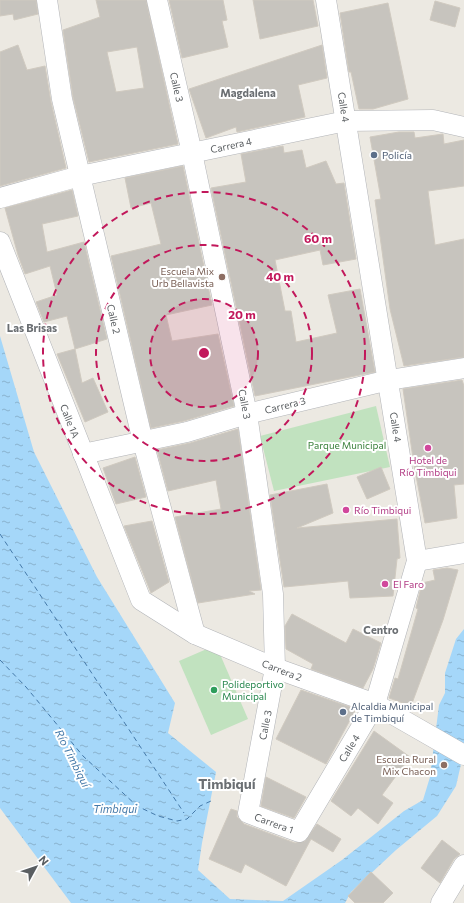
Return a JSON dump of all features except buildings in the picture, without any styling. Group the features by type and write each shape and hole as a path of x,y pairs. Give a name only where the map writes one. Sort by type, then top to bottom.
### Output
{"street":[{"name":"Calle 2","path":"47,0 62,99 143,442 194,634"},
{"name":"Calle 3","path":"157,0 192,153 247,414 273,594 276,668 248,813"},
{"name":"Calle 4","path":"299,832 375,704 417,561 389,380 326,0"},
{"name":"Carrera 4","path":"0,198 80,176 346,121 433,120 464,127"},
{"name":"Calle 1A","path":"0,242 141,600"},
{"name":"Carrera 3","path":"84,454 187,432 247,414 389,380 464,368"},
{"path":"417,561 464,553"},
{"name":"Carrera 2","path":"141,600 194,634 276,668 375,704 464,755"},
{"name":"Carrera 1","path":"248,813 299,832"},
{"path":"441,903 464,865"}],"green space":[{"name":"Parque Municipal","path":"376,406 390,467 274,491 260,436"},
{"name":"Polideportivo Municipal","path":"216,645 248,719 211,735 179,661"}],"water":[{"name":"Timbiqui","path":"0,336 34,452 97,577 175,703 168,733 216,772 198,870 230,899 283,901 342,860 404,811 423,800 430,777 439,705 445,693 445,673 456,639 464,629 464,751 456,786 437,816 396,850 351,892 345,903 71,903 0,808"}],"ferry route":[{"path":"0,534 184,813"},
{"path":"0,660 26,687 83,756 137,806 158,816 177,821 187,819 200,806 211,801 212,802"}],"place":[{"name":"Policía","path":"374,155"},
{"name":"Escuela Mix Urb Bellavista","path":"222,277"},
{"name":"Hotel de Río Timbiqui","path":"428,448"},
{"name":"Río Timbiqui","path":"346,510"},
{"name":"El Faro","path":"385,584"},
{"name":"Polideportivo Municipal","path":"214,690"},
{"name":"Alcaldia Municipal de Timbiquí","path":"343,712"},
{"name":"Escuela Rural Mix Chacon","path":"444,765"}],"district":[{"name":"Magdalena","path":"248,92"},
{"name":"Las Brisas","path":"32,327"},
{"name":"Centro","path":"381,629"},
{"name":"Timbiquí","path":"227,783"}],"water label":[{"name":"Río Timbiquí","path":"73,758"}]}
